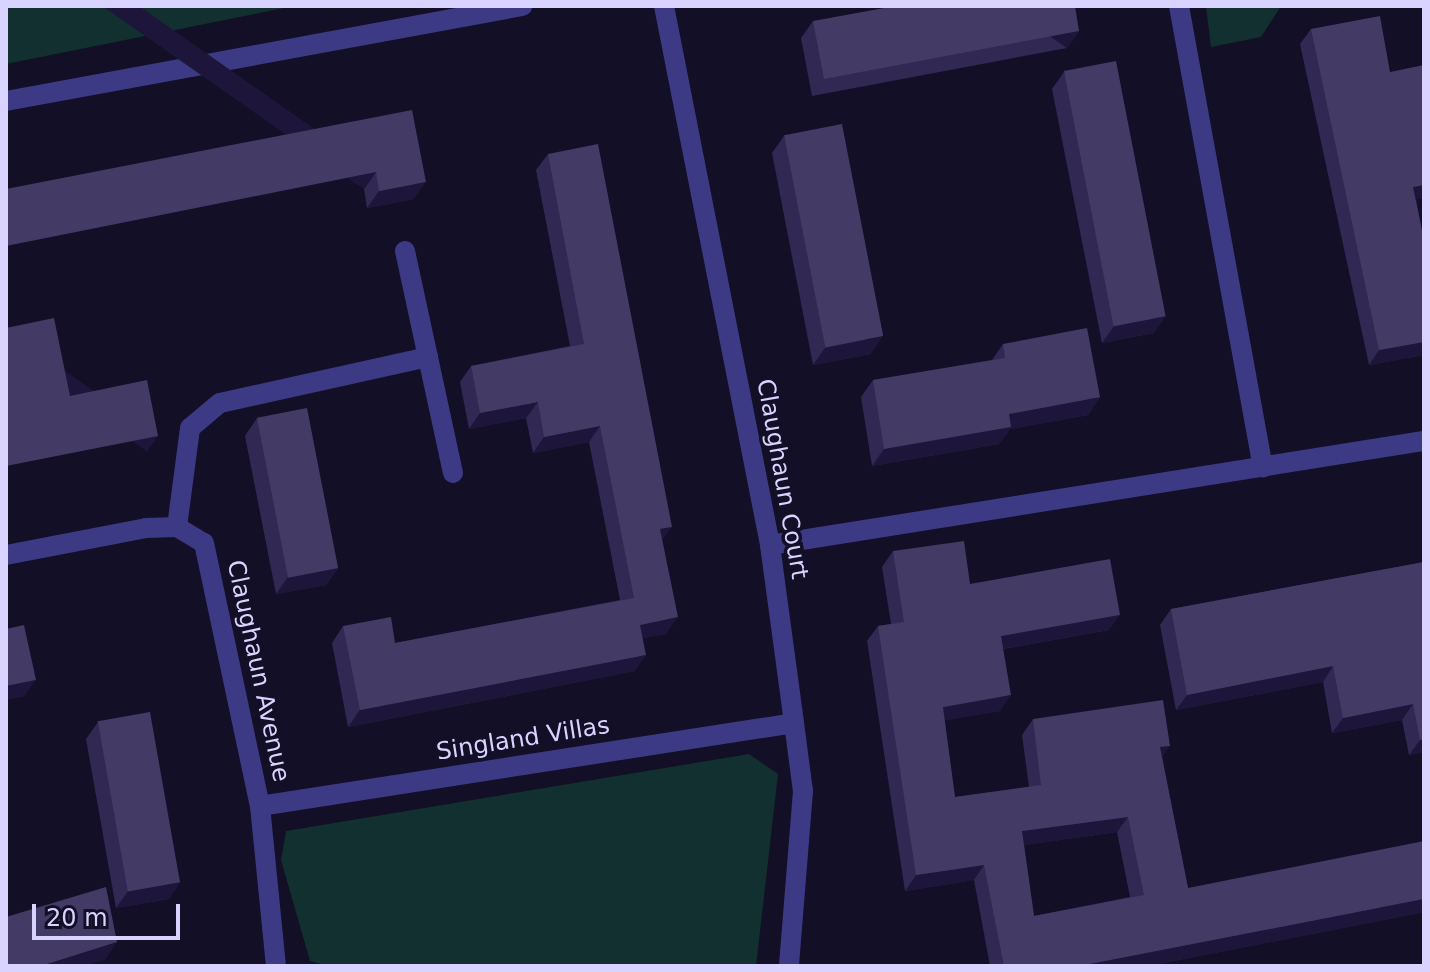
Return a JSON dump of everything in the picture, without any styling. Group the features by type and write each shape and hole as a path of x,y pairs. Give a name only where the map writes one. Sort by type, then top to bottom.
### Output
{"street":[{"path":"6,101 522,6"},
{"name":"Claughaun Court","path":"664,6 770,545 803,791 789,966"},
{"path":"1179,6 1263,467"},
{"path":"405,251 453,473"},
{"path":"6,555 177,527 190,428 220,403 428,357"},
{"path":"770,545 1424,441"},
{"name":"Claughaun Avenue","path":"177,527 204,543 260,806 276,966"},
{"name":"Singland Villas","path":"260,806 794,723"}],"green space":[{"path":"6,6 294,6 6,64"},
{"path":"1206,6 1281,6 1261,37 1211,47"},
{"path":"749,754 778,774 756,966 328,966 310,961 281,860 286,831"}],"building":[{"path":"895,6 1075,6 1079,31 824,79 813,21"},
{"path":"1380,16 1390,72 1424,65 1424,185 1413,187 1424,241 1424,342 1379,350 1311,29"},
{"path":"1116,61 1166,316 1114,326 1064,71"},
{"path":"412,110 426,182 379,191 376,172 6,246 6,189"},
{"path":"842,124 883,336 825,347 784,135"},
{"path":"598,144 672,527 660,529 678,617 640,625 646,655 360,710 343,626 391,617 395,643 634,598 600,426 544,437 538,402 480,413 471,366 584,344 548,154"},
{"path":"54,318 70,396 147,380 158,436 6,466 6,328"},
{"path":"1087,328 1100,397 1009,414 1011,427 884,449 873,380 1005,358 1003,344"},
{"path":"307,408 338,568 288,578 257,418"},
{"path":"964,541 970,584 1110,559 1120,615 1001,636 1011,695 943,707 955,797 1041,785 1033,719 1163,700 1170,746 1160,747 1188,888 1424,841 1424,899 1079,966 1004,966 984,865 916,875 878,626 904,622 893,551","holes":["1128,817 1144,895 1034,916 1022,831"]},
{"path":"1424,562 1424,739 1420,740 1413,704 1343,718 1333,666 1187,695 1171,609"},
{"path":"24,625 36,680 6,686 6,629"},
{"path":"150,712 180,882 128,892 98,721"},
{"path":"106,887 117,942 41,966 6,966 6,917"}]}
